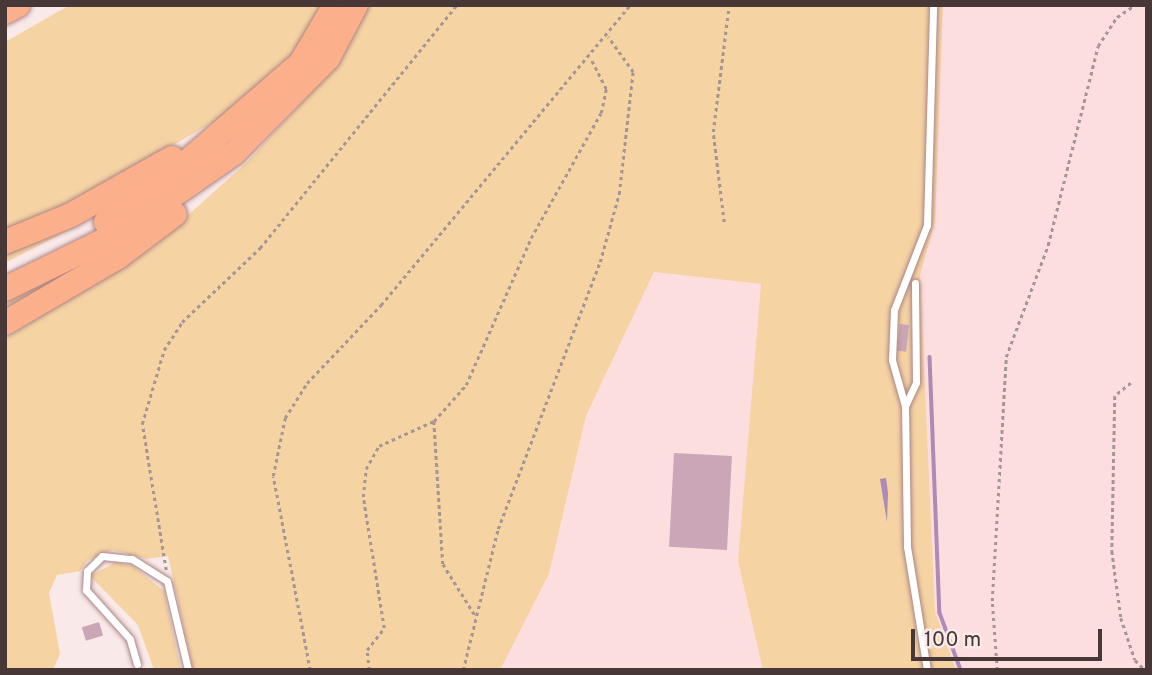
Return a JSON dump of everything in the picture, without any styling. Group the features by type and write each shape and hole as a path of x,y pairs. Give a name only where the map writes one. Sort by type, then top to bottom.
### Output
{"highway":[{"path":"5,12 18,5"},
{"path":"5,272 120,213 301,63 335,5"},
{"path":"5,323 148,235 320,68 356,5"},
{"path":"5,242 80,210 229,123"},
{"path":"5,289 119,233 241,147"}],"lane":[{"path":"927,670 908,547 905,406 892,360 894,310 927,225 933,5"},
{"path":"905,406 916,382 915,284"},
{"path":"137,664 130,639 86,590 87,571 102,556 113,554 167,581 188,670"}],"path":[{"path":"167,581 142,425 164,349 182,322 260,248 457,5"},
{"path":"310,670 274,476 285,418 307,383 608,37 630,5"},
{"path":"724,222 713,131 729,5"},
{"path":"997,670 992,601 1006,357 1048,245 1098,46 1117,16 1135,5"},
{"path":"463,670 498,529 600,262 619,194 633,72 608,37"},
{"path":"369,670 367,650 384,628 363,497 366,469 379,446 434,421 466,384 531,238 601,113 606,89 590,58"},
{"path":"1131,383 1115,396 1112,551 1121,618 1135,660 1145,670"},
{"path":"434,421 443,564 475,615"}],"shaded area":[{"path":"70,5 325,5 309,40 217,120 60,209 5,233 5,42"},
{"path":"366,5 943,5 935,221 920,275 935,612 956,670 763,670 738,561 761,284 654,272 586,416 549,574 500,670 193,670 168,556 147,559 113,550 88,560 80,571 57,575 49,593 60,654 53,670 5,670 5,338 155,245 247,162 330,72"},
{"path":"789,5 1147,5 1147,670 500,670 549,574 586,416 654,272 761,284"},
{"path":"83,218 85,222 5,263 5,248"},
{"path":"148,225 24,299 5,308 5,297"},
{"path":"886,478 888,493 887,522 880,479"},
{"path":"116,562 133,566 164,591 181,670 154,670 138,625 90,576"}],"building":[{"path":"900,324 909,325 906,352 897,351"},
{"path":"674,453 732,456 727,550 669,547"},
{"path":"99,622 103,635 86,641 82,627"}],"waterway":[{"path":"930,357 940,613 961,670"}]}
